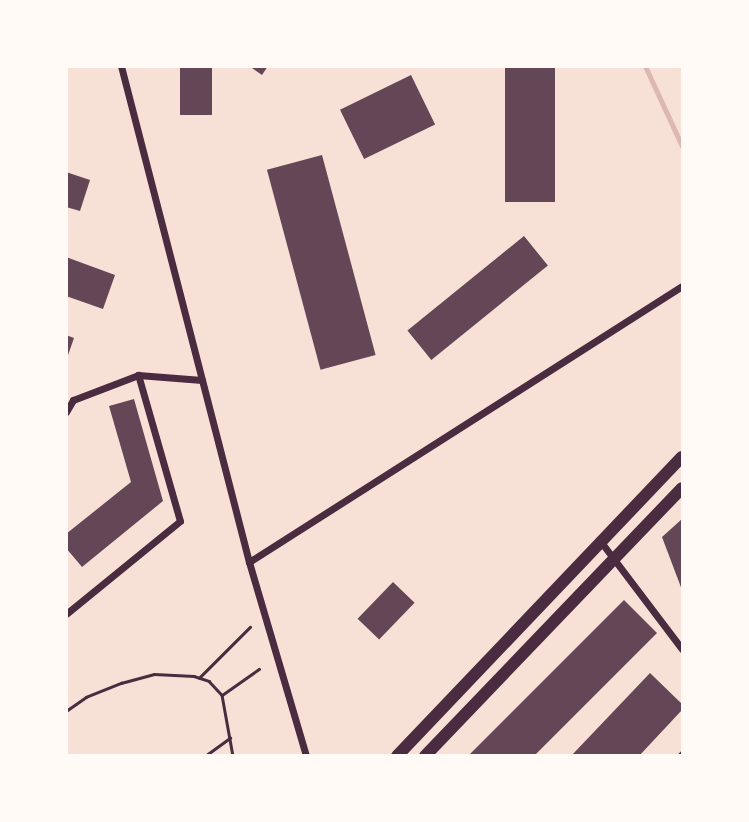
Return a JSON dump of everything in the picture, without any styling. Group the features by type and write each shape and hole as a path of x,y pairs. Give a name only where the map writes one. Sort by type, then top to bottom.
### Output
{"street":[{"path":"121,66 249,562 306,755"},
{"path":"249,562 682,286"},
{"path":"66,412 73,400 138,375 202,380"},
{"path":"66,614 180,521 138,375"},
{"path":"397,755 682,457"},
{"path":"425,755 682,488"},
{"path":"601,542 682,649"}],"path":[{"path":"200,678 250,627"},
{"path":"222,695 259,669"},
{"path":"66,711 86,697 154,674 177,673 200,678 209,681 222,695 233,755"},
{"path":"205,755 230,738"}],"building":[{"path":"180,66 212,66 212,115 180,115"},
{"path":"249,66 268,66 262,75"},
{"path":"505,66 555,66 555,202 505,202"},
{"path":"411,75 435,124 364,159 340,110"},
{"path":"322,155 376,355 321,370 267,170"},
{"path":"66,172 90,180 80,211 66,207"},
{"path":"524,236 548,266 431,360 407,330"},
{"path":"66,257 115,275 103,309 66,296"},
{"path":"66,335 74,338 67,358 66,358"},
{"path":"134,399 163,501 82,567 66,548 66,534 131,482 109,406"},
{"path":"682,519 682,590 662,537"},
{"path":"393,582 415,603 379,640 358,619"},
{"path":"624,600 657,633 534,756 468,756"},
{"path":"650,673 682,704 682,710 639,756 571,756"}],"waterway":[{"path":"645,66 682,146"}]}
